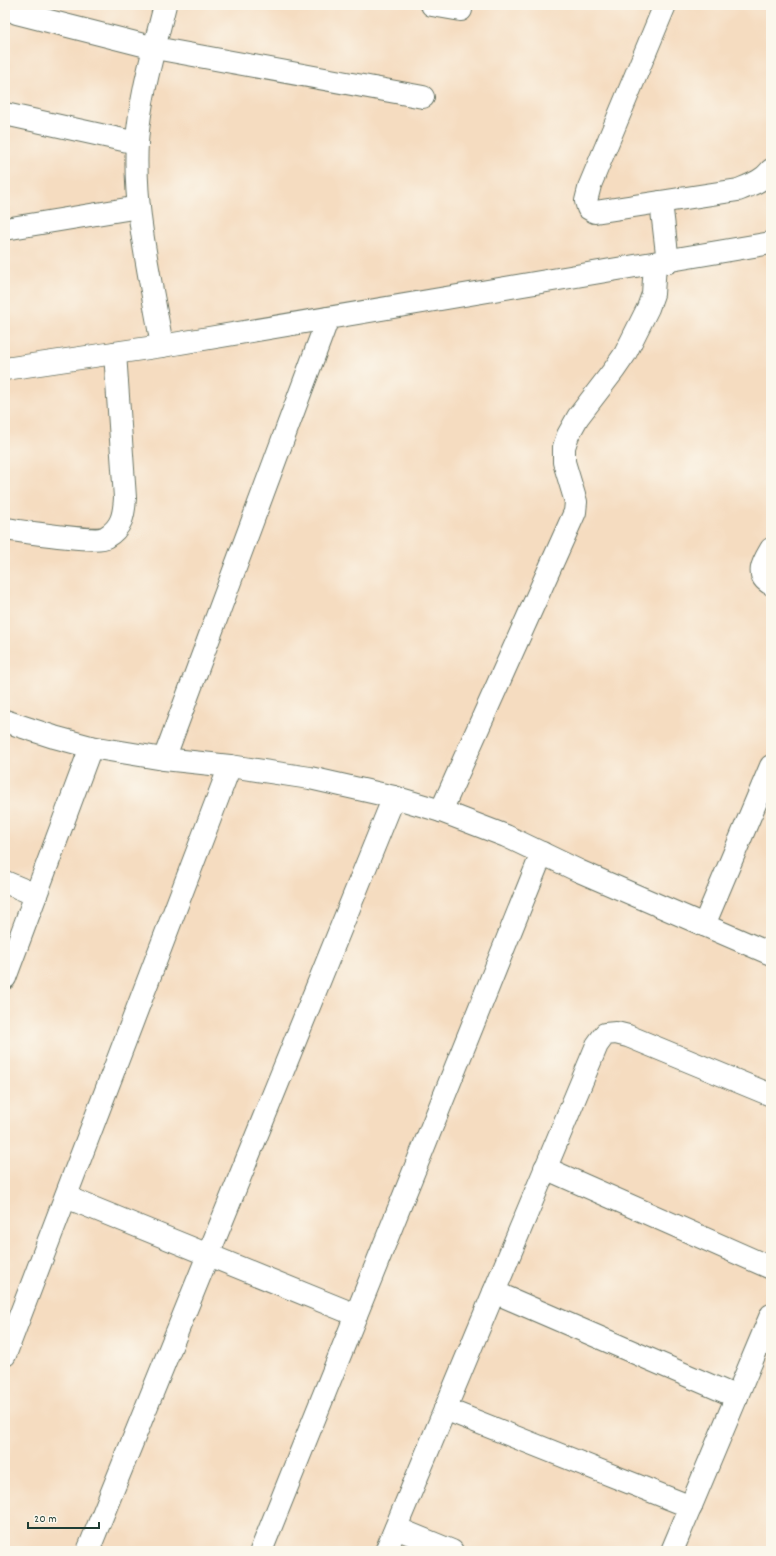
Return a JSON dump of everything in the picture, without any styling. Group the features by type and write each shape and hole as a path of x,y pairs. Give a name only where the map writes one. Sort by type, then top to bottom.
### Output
{"street":[{"path":"161,339 141,223 137,183 137,143 145,91 165,5"},
{"path":"432,5 461,10"},
{"path":"665,5 590,185 586,201 588,208 596,212 662,211 738,190 754,184 768,175 771,170"},
{"path":"17,13 155,48 423,97"},
{"path":"5,114 137,143"},
{"path":"5,229 139,206"},
{"path":"441,811 575,512 576,502 564,462 564,447 568,435 578,417 614,370 624,354 653,294 663,257 662,211"},
{"path":"5,369 115,353 161,339 328,318 663,257 771,243"},
{"path":"164,759 328,318"},
{"path":"5,529 88,539 105,539 117,529 124,515 125,498 115,353"},
{"path":"771,549 763,561 760,571 762,577 771,584"},
{"path":"5,721 91,747 164,759 230,766 310,778 394,797 441,811 506,836 579,871 771,954"},
{"path":"5,978 91,747"},
{"path":"5,1355 230,766"},
{"path":"704,925 771,766"},
{"path":"88,1551 394,797"},
{"path":"261,1551 542,853"},
{"path":"5,882 36,895"},
{"path":"386,1551 597,1045 605,1034 616,1033 628,1036 771,1095"},
{"path":"545,1168 771,1268"},
{"path":"66,1197 356,1315"},
{"path":"494,1292 737,1397"},
{"path":"672,1551 771,1315"},
{"path":"445,1409 690,1507"},
{"path":"396,1528 452,1551"}]}
